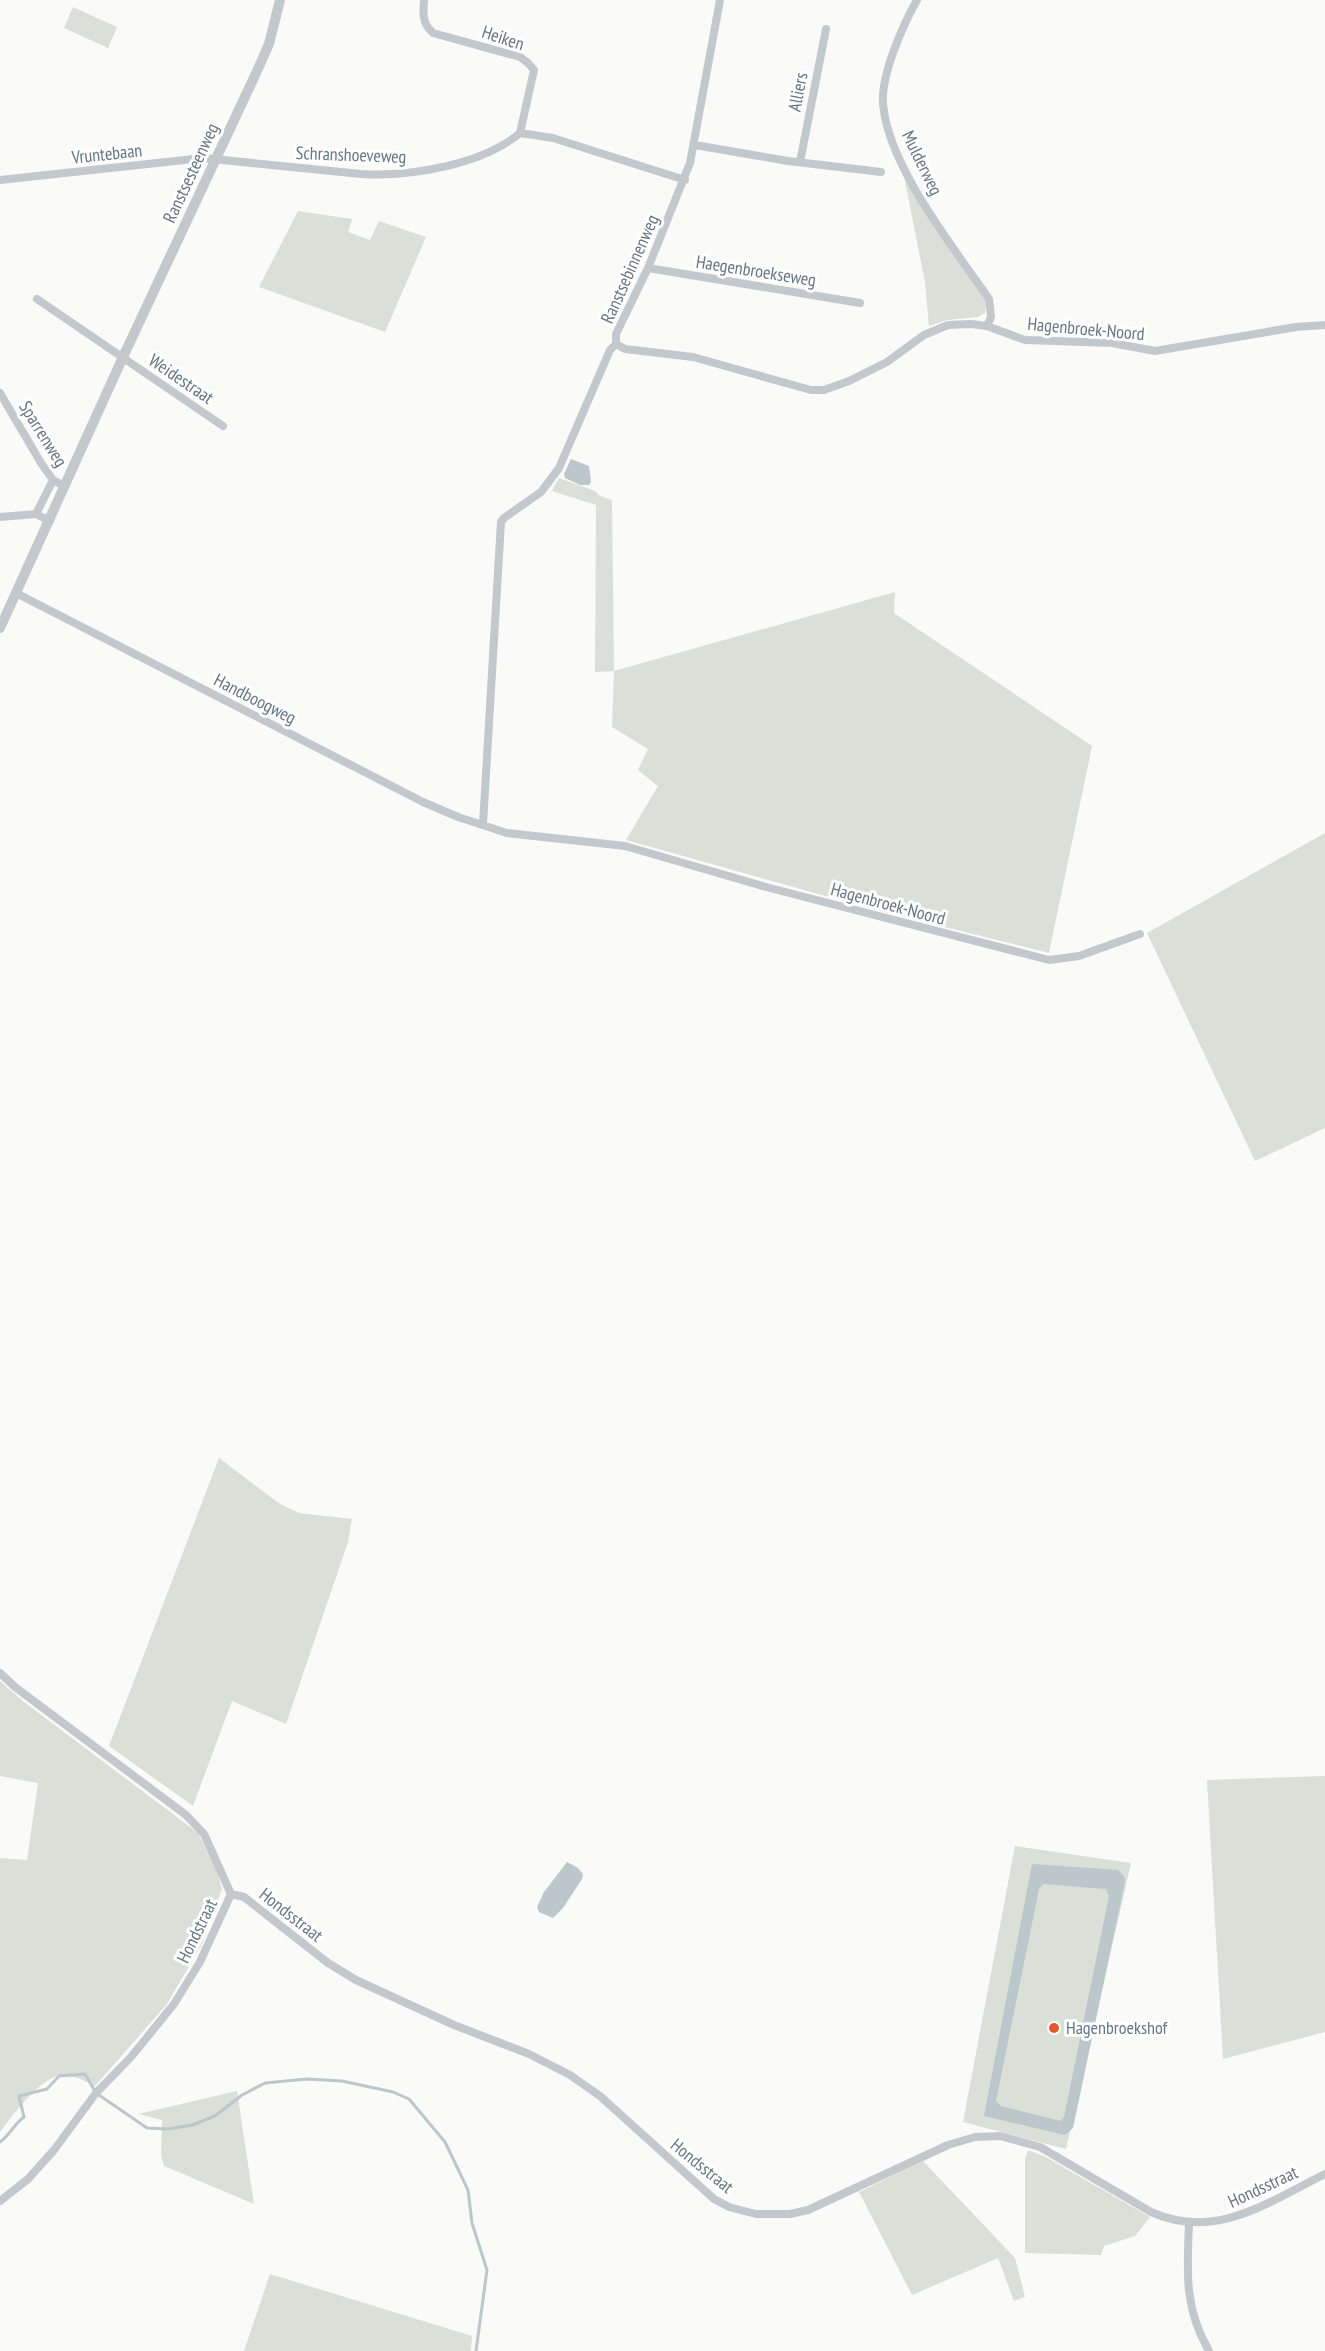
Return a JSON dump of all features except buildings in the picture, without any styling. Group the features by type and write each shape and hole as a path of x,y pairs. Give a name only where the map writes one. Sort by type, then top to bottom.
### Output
{"street":[{"name":"Ranstsesteenweg","path":"0,628 123,357 263,58 280,0"},
{"name":"Heiken","path":"424,0 423,18 426,27 433,33 520,57 534,70 519,133"},
{"name":"Ranstsebinnenweg","path":"483,824 501,526 504,518 541,492 560,468 610,350 616,344 616,334 641,278 648,268 685,180 695,145 720,0"},
{"name":"Mulderweg","path":"917,0 891,64 884,91 885,113 904,168 916,190 990,299 991,317 987,326"},
{"name":"Alliers","path":"800,162 826,29"},
{"name":"Schranshoeveweg","path":"216,160 387,176 411,174 505,145 519,133"},
{"path":"519,133 553,138 685,180"},
{"path":"695,145 881,172"},
{"name":"Vruntebaan","path":"0,180 203,158 216,160"},
{"name":"Haegenbroekseweg","path":"648,268 860,303"},
{"path":"37,299 123,357"},
{"name":"Hagenbroek-Noord","path":"616,344 625,349 685,356 812,390 824,390 842,384 886,362 936,328 971,324 987,326 1025,340 1112,343 1155,351 1296,327 1325,325"},
{"name":"Weidestraat","path":"123,357 223,426"},
{"name":"Sparrenweg","path":"0,393 53,480 64,486"},
{"path":"36,514 53,480"},
{"path":"0,517 36,514 50,521"},
{"name":"Handboogweg","path":"16,593 423,802 507,833 628,847"},
{"name":"Hagenbroek-Noord","path":"628,847 766,887 1049,960 1079,956 1140,934"},
{"name":"Hondstraat","path":"0,1673 15,1687 186,1815 204,1834 231,1894 200,1962 174,2004 131,2057 96,2093 54,2150 28,2179 0,2201"},
{"name":"Hondsstraat","path":"231,1894 244,1897 328,1963 356,1980 454,2025 529,2054 570,2075 600,2096 706,2193 729,2207 743,2212 770,2215 808,2210 948,2145 975,2137 1000,2136 1040,2147 1151,2212 1189,2224 1213,2222 1242,2215 1325,2174"},
{"path":"1189,2224 1188,2295 1195,2322 1209,2351"}],"shaded area":[{"path":"73,7 117,27 108,48 64,28"},
{"path":"904,176 981,290 986,304 985,313 978,317 947,320 929,326 925,282"},
{"path":"298,211 352,219 348,232 370,240 379,221 426,237 385,332 259,287"},
{"path":"571,459 589,466 591,482 589,485 580,485 565,478 564,474"},
{"path":"559,478 612,500 614,671 595,672 596,505 552,491"},
{"path":"895,592 894,613 1092,746 1049,953 872,909 626,840 658,786 638,770 648,749 612,727 614,671"},
{"path":"1325,833 1325,1128 1255,1161 1147,933"},
{"path":"219,1458 280,1504 299,1513 352,1519 348,1542 286,1724 232,1701 193,1806 109,1746"},
{"path":"0,1681 24,1702 198,1833 217,1871 222,1889 202,1944 167,2004 95,2086 72,2076 55,2077 28,2098 0,2132 0,1858 27,1860 38,1783 0,1776"},
{"path":"1325,1776 1325,2032 1223,2059 1207,1780"},
{"path":"1015,1846 1131,1863 1066,2149 963,2122"},
{"path":"567,1862 578,1868 583,1874 582,1879 563,1908 553,1918 539,1912 537,1907 544,1892"},
{"path":"1032,1864 1118,1870 1124,1876 1125,1882 1073,2128 1065,2135 984,2116","holes":["1043,1884 1106,1889 1109,1896 1064,2117 1060,2121 1001,2106 996,2101 1039,1889"]},
{"path":"237,2091 254,2204 164,2166 161,2155 162,2120 138,2114"},
{"path":"1028,2150 1044,2156 1150,2217 1135,2236 1104,2246 1101,2255 1025,2253 1025,2160"},
{"path":"923,2161 1015,2258 1025,2297 1014,2301 998,2258 912,2295 859,2192"},
{"path":"270,2274 472,2336 471,2351 244,2351"}],"waterway":[{"path":"0,2142 24,2117 19,2096 47,2089 59,2076 85,2074 96,2093 147,2128 168,2129 192,2125 215,2116 242,2095 265,2083 307,2079 342,2081 393,2092 409,2099 445,2142 468,2190 472,2223 487,2270 476,2351"}],"place":[{"name":"Hagenbroekshof","path":"1054,2028"}]}
